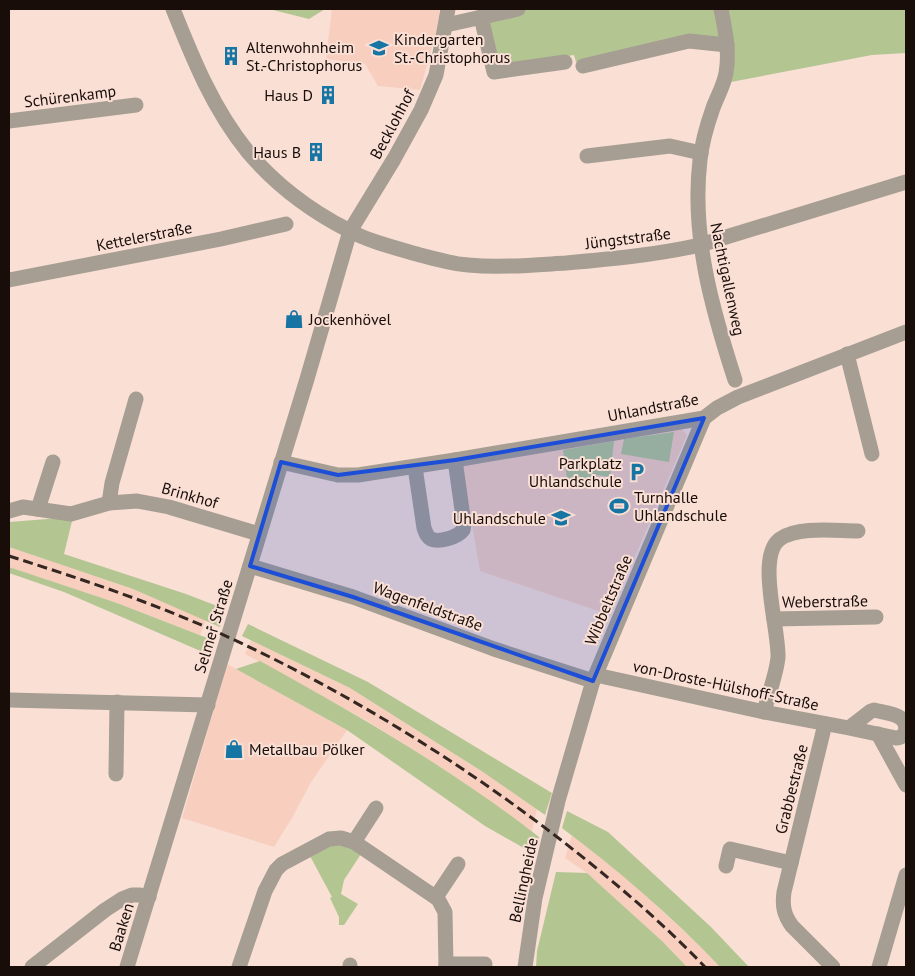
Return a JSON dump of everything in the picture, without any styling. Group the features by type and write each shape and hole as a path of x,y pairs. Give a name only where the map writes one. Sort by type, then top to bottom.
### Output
{"street":[{"name":"Jüngststraße","path":"173,9 204,83 218,109 249,153 280,183 316,211 350,231 439,260 474,266 537,265 667,252 700,245 906,182"},
{"name":"Becklohhof","path":"350,231 394,159 421,110 436,75 448,9"},
{"path":"446,25 518,9"},
{"name":"Nachtigallenweg","path":"721,9 728,56 726,75 710,117 701,154 698,185 700,245 719,329 735,380"},
{"path":"481,17 494,72 565,62"},
{"path":"583,66 689,41 727,45"},
{"name":"Schürenkamp","path":"9,122 136,105"},
{"path":"587,156 670,146 701,154"},
{"name":"Kettelerstraße","path":"9,280 221,239 286,224"},
{"name":"Selmer Straße","path":"148,897 308,376 350,231"},
{"name":"Uhlandstraße","path":"281,462 338,475 358,475 704,418 717,408 738,397 906,332"},
{"path":"846,354 872,454"},
{"path":"109,503 112,483 136,399"},
{"name":"Wibbeltstraße","path":"558,801 594,678 704,418"},
{"path":"415,466 424,528 430,538 436,540 454,536 463,530 464,524 455,460"},
{"path":"38,509 53,462"},
{"name":"Brinkhof","path":"9,511 23,507 71,514 109,503 138,501 148,502 259,534"},
{"name":"Weberstraße","path":"764,712 778,658 768,580 771,551 779,539 799,531 858,531"},
{"name":"Wagenfeldstraße","path":"250,566 353,597 494,649 594,678"},
{"name":"Weberstraße","path":"774,619 876,617"},
{"name":"von-Droste-Hülshoff-Straße","path":"594,678 825,724 900,738 904,735 906,724 898,716 874,710 849,728"},
{"path":"9,700 208,705"},
{"path":"116,774 117,702"},
{"name":"Grabbestraße","path":"825,724 782,904 787,919 798,933 833,967"},
{"path":"878,734 906,785"},
{"name":"Bellingheide","path":"526,967 535,898 558,801"},
{"path":"354,842 376,808"},
{"path":"239,967 264,891 276,870 282,864 328,839 341,838 354,842 436,897 442,904 445,912 446,966 485,964"},
{"path":"726,866 730,848 791,863"},
{"path":"436,897 458,864"},
{"path":"879,967 905,882"},
{"path":"32,967 122,899 132,895 148,897"},
{"name":"Baaken","path":"127,967 148,897"}],"highlighted area":[{"path":"704,418 593,681 353,597 250,566 281,462 338,475 455,460"}],"shaded area":[{"name":"Kindergarten St.-Christophorus","path":"332,9 440,9 435,37 420,90 378,86 365,64 326,59"},
{"name":"Uhlandschule","path":"682,429 687,435 610,615 480,571 462,465"},
{"path":"9,547 133,589 206,620 200,635 117,603 9,567"},
{"path":"251,640 350,688 483,772 537,809 532,831 453,775 369,722 245,654"},
{"path":"227,664 347,730 310,784 274,847 182,818"},
{"path":"572,835 630,881 720,967 687,967 662,941 587,873 565,858"}],"green space":[{"path":"269,9 325,9 309,19"},
{"path":"518,9 716,9 722,41 689,38 576,62 574,55 506,66 495,59 481,17"},
{"path":"728,9 906,9 906,53 872,55 731,82 735,57"},
{"path":"674,432 669,462 621,454 624,439"},
{"path":"614,441 610,477 597,475 594,483 568,486 563,450"},
{"path":"73,517 64,554 186,594 225,609 220,627 133,589 9,547 9,522"},
{"path":"9,567 117,603 215,641 212,656 64,592 9,573"},
{"path":"248,624 368,682 552,793 545,815 483,772 350,688 242,636"},
{"path":"260,661 368,722 472,788 539,837 536,855 485,826 347,730 236,669"},
{"path":"567,811 608,832 711,927 749,967 720,967 644,894 562,828"},
{"path":"345,845 361,854 344,880 341,894 358,904 344,925 339,925 339,917 330,898 332,897 310,856 327,846"},
{"path":"556,872 587,873 662,941 687,967 536,967 537,951"}],"railway":[{"path":"9,556 133,598 206,627 299,672 390,723 477,779 561,840 635,901 705,967"}],"place":[{"name":"Kindergarten St.-Christophorus","path":"379,48"},
{"name":"Altenwohnheim St.-Christophorus","path":"231,56"},
{"name":"Haus D","path":"328,95"},
{"name":"Haus B","path":"316,152"},
{"name":"Jockenhövel","path":"294,319"},
{"name":"Parkplatz Uhlandschule","path":"637,472"},
{"name":"Turnhalle Uhlandschule","path":"619,506"},
{"name":"Uhlandschule","path":"561,518"},
{"name":"Metallbau Pölker","path":"234,749"}]}
